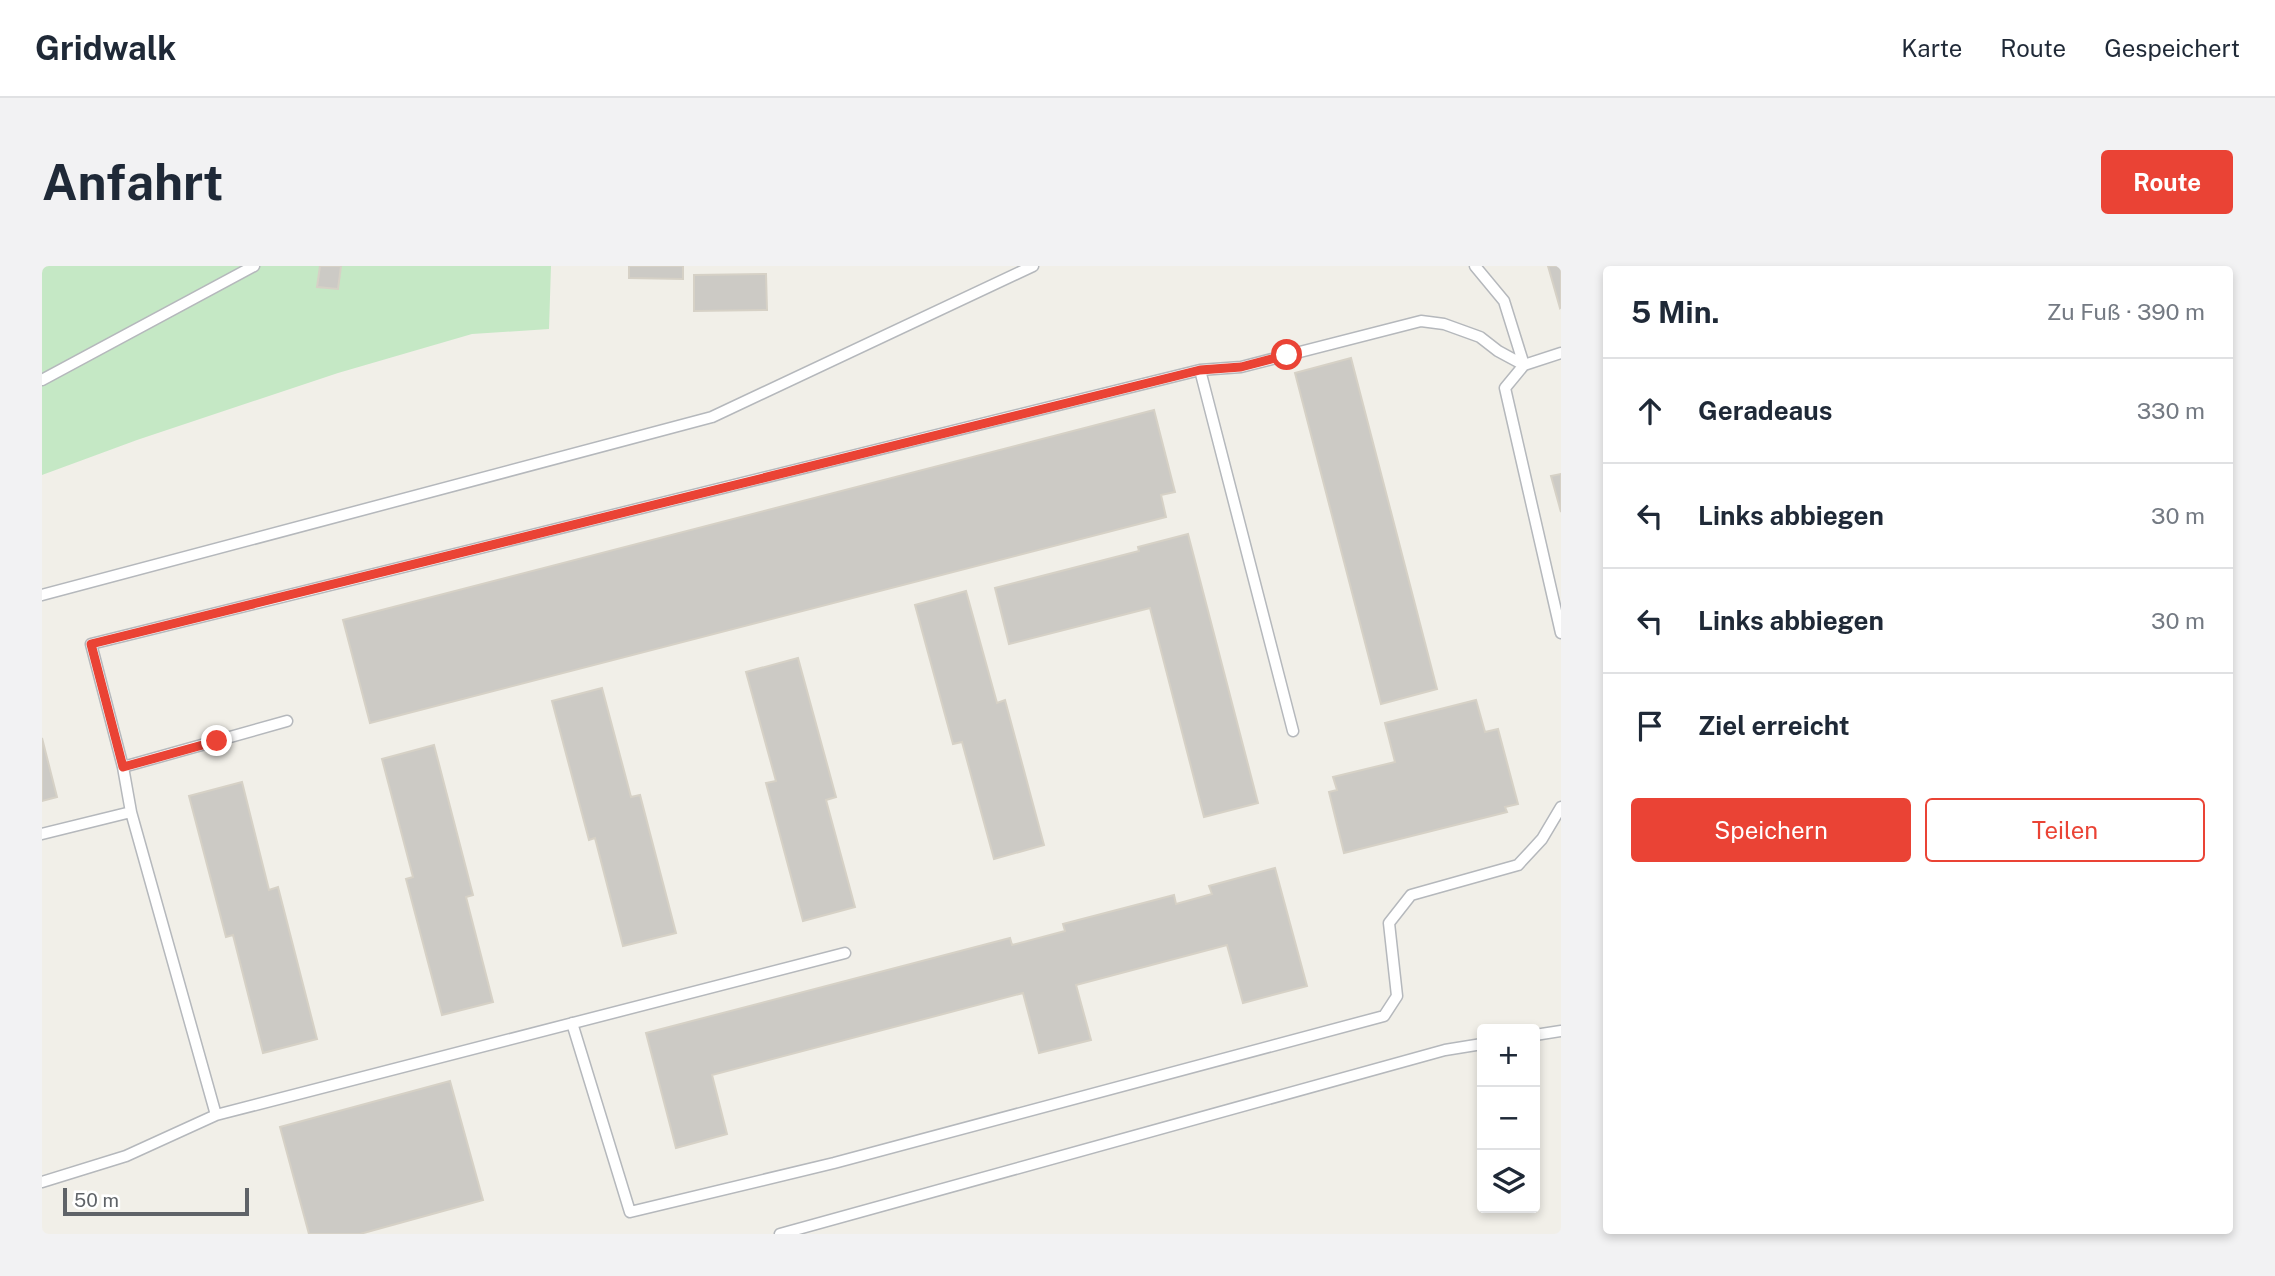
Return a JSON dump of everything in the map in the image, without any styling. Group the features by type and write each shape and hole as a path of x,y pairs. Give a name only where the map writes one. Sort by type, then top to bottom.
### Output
{"lane":[{"path":"42,380 254,266"},
{"path":"42,596 712,417 1032,266"},
{"path":"1475,266 1504,301 1524,365"},
{"path":"216,1115 131,812 123,767 91,644 1200,370 1241,367 1421,321 1444,324 1480,337 1498,351 1524,365"},
{"path":"1561,353 1524,365 1504,388 1561,633"},
{"path":"1200,370 1293,732"},
{"path":"123,767 287,721"},
{"path":"572,1023 630,1212 848,1159 1384,1016 1397,996 1389,923 1411,895 1518,866 1542,839 1561,807"},
{"path":"42,834 131,812"},
{"path":"42,1182 126,1156 216,1115 845,953"},
{"path":"1540,1034 1561,1031"},
{"path":"780,1234 1445,1050 1477,1045"}],"green space":[{"path":"42,266 551,266 549,329 472,334 338,373 137,440 42,475"}],"building":[{"path":"320,266 341,266 338,289 317,287"},
{"path":"629,266 683,266 683,279 629,278"},
{"path":"1548,266 1561,266 1560,308"},
{"path":"766,274 767,310 694,311 694,275"},
{"path":"1351,358 1437,689 1381,704 1295,373"},
{"path":"1154,410 1175,492 1161,495 1166,517 370,723 343,620"},
{"path":"1561,474 1561,512 1551,476"},
{"path":"1188,534 1258,803 1204,817 1150,608 1009,644 995,588 1139,551 1138,547"},
{"path":"966,591 997,703 1005,700 1044,845 994,859 962,742 953,744 915,605"},
{"path":"798,658 836,797 826,800 855,907 803,921 766,783 776,781 746,672"},
{"path":"602,688 631,797 640,795 676,933 623,946 595,838 589,840 552,701"},
{"path":"1476,700 1485,732 1498,729 1518,804 1505,807 1507,812 1344,853 1329,792 1337,790 1333,777 1395,762 1385,723"},
{"path":"42,738 57,797 42,801"},
{"path":"434,745 473,895 466,897 493,1002 442,1015 406,879 413,877 382,759"},
{"path":"242,782 269,890 278,887 317,1039 263,1053 233,935 226,937 189,796"},
{"path":"1275,868 1307,986 1243,1003 1227,945 1076,985 1091,1040 1039,1053 1023,993 712,1075 727,1134 676,1148 646,1033 1010,938 1012,945 1065,931 1063,924 1174,895 1176,904 1212,894 1209,886"},
{"path":"450,1081 483,1200 360,1234 309,1234 280,1127"}],"route":[{"path":"217,741 123,767 91,644 1200,370 1241,367 1287,355"}]}
